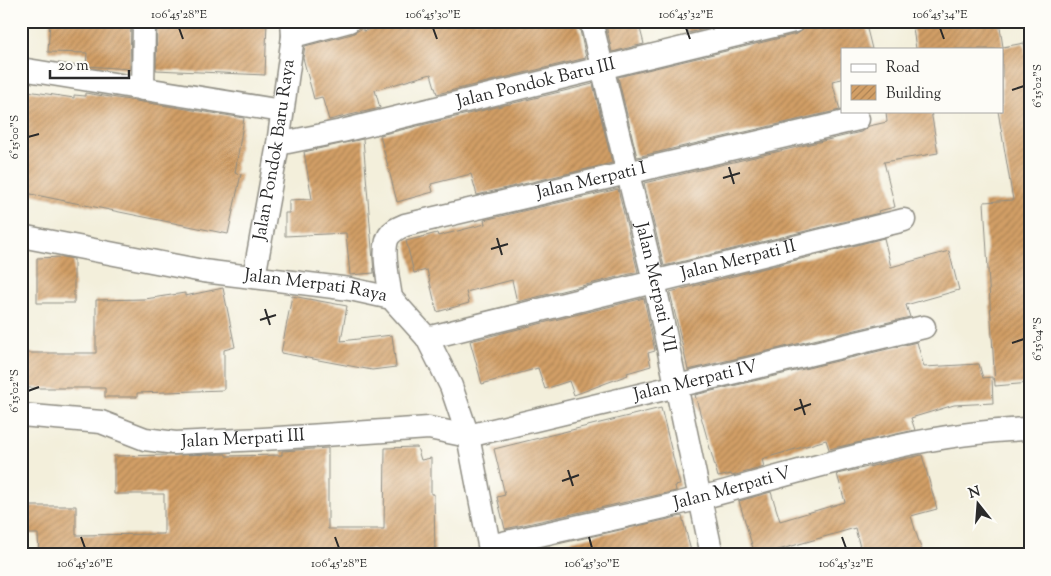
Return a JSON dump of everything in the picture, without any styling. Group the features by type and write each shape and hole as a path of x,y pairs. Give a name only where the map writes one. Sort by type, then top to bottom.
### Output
{"street":[{"path":"143,89 144,21"},
{"path":"293,29 348,21"},
{"name":"Jalan Merpati VII","path":"590,21 654,281 712,555"},
{"name":"Jalan Pondok Baru III","path":"278,144 352,128 794,21"},
{"name":"Jalan Pondok Baru Raya","path":"254,278 278,144 293,29"},
{"path":"21,69 282,111"},
{"name":"Jalan Merpati I","path":"391,298 385,245 388,237 395,229 627,172 858,119"},
{"name":"Jalan Merpati II","path":"427,338 904,220"},
{"name":"Jalan Merpati Raya","path":"21,236 203,271 350,289 391,298 427,338 451,386 468,436 491,550"},
{"name":"Jalan Merpati IV","path":"468,436 924,327"},
{"name":"Jalan Merpati III","path":"21,415 101,422 145,439 175,443 429,428 468,436"},
{"name":"Jalan Merpati V","path":"491,550 909,443 974,432 1030,429"}],"building":[{"path":"50,21 131,21 130,69 86,66 87,53 48,52"},
{"path":"157,21 267,21 265,75 156,70"},
{"path":"401,21 578,21 586,58 437,94 431,74 375,90 380,108 329,120 322,97 314,99 303,58 305,46 352,34 363,28 363,31"},
{"path":"605,21 638,21 644,44 612,52"},
{"path":"684,21 737,21 688,33"},
{"path":"807,21 865,21 872,48 841,48 841,79 832,81 840,110 637,157 618,77 797,34 803,30"},
{"path":"912,21 999,21 1003,47 1024,43 1030,76 1030,383 995,386 984,202 1013,200 998,112 1004,112 1004,48 916,48"},
{"path":"593,84 612,163 477,195 471,174 431,184 433,192 397,202 380,135"},
{"path":"21,90 74,98 74,95 85,96 85,93 244,118 235,173 241,174 228,234 21,192"},
{"path":"886,112 931,112 938,153 884,162 895,207 878,211 879,213 664,266 644,183 861,132 869,126 887,122"},
{"path":"363,139 374,273 350,275 346,233 285,236 285,213 289,213 289,200 312,199 304,152"},
{"path":"618,189 638,272 517,302 512,280 466,292 469,303 437,312 427,270 414,273 406,241 437,233 438,236 485,224 484,220"},
{"path":"884,238 891,267 949,251 959,290 906,305 910,317 688,370 670,292"},
{"path":"62,257 74,259 74,303 37,303 37,258"},
{"path":"223,288 235,347 224,350 224,390 137,393 137,397 105,397 105,388 21,388 21,353 96,353 96,300 145,299 185,293 185,296"},
{"path":"292,296 347,306 341,341 392,335 396,367 372,370 281,353"},
{"path":"644,298 655,351 648,353 651,366 627,373 628,375 574,395 569,381 545,389 538,368 482,384 470,341"},
{"path":"917,342 924,367 979,364 983,378 992,377 993,403 954,405 911,418 915,430 829,449 826,440 762,459 764,467 732,476 731,474 718,477 695,395"},
{"path":"661,408 680,485 675,486 676,491 505,529 497,497 505,495 494,449"},
{"path":"417,447 421,460 431,458 431,494 434,494 435,555 373,555 373,550 319,550 319,555 39,555 38,534 21,534 21,506 76,506 76,535 164,534 164,494 114,494 114,456 282,455 282,451 328,448 328,529 384,529 385,448"},
{"path":"922,455 937,509 911,516 923,555 862,555 855,528 761,555 755,555 739,501 771,492 780,521 845,502 837,474"},
{"path":"682,516 692,555 519,555 518,553"}]}
